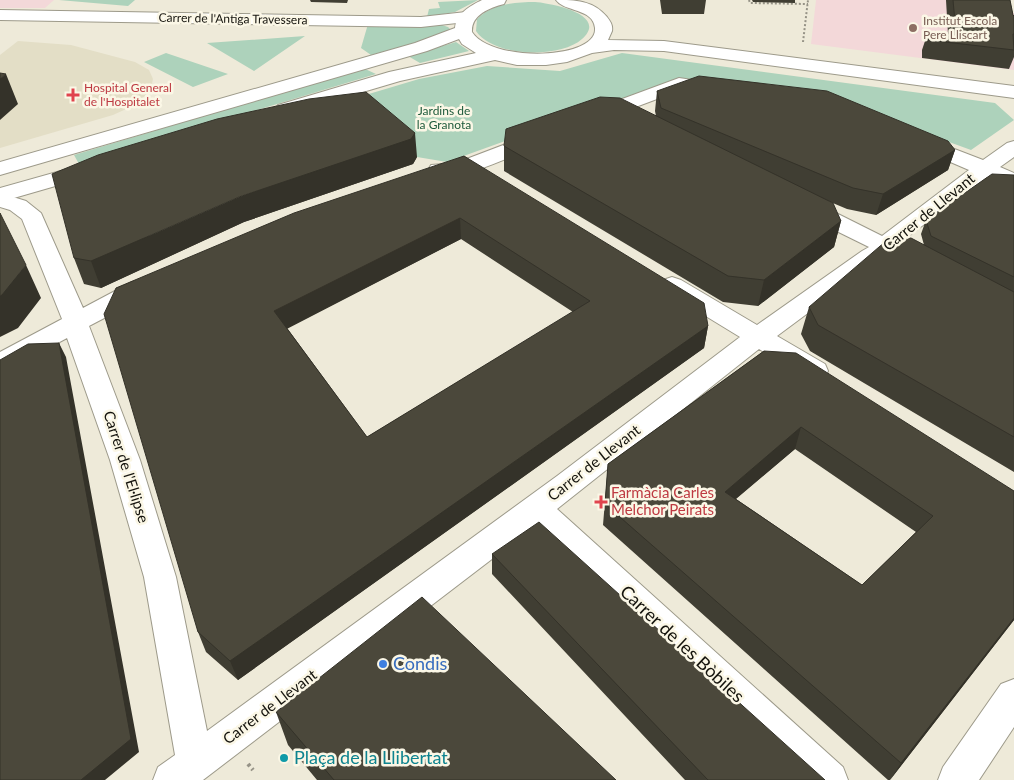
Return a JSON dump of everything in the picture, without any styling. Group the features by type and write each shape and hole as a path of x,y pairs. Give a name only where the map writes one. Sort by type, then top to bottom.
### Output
{"street":[{"path":"0,170 56,152 421,47 465,24 478,8 494,0"},
{"path":"465,24 468,40 477,47 497,54 528,59 554,59 574,55 589,48 601,38 604,27 598,15 583,6 568,1"},
{"name":"Carrer de l'Antiga Travessera","path":"0,16 465,24"},
{"path":"604,27 664,46"},
{"path":"589,48 614,45 664,46 1014,91"},
{"path":"266,114 396,76 497,54"},
{"path":"460,169 570,126 631,112 679,84 708,87"},
{"path":"977,86 1014,99"},
{"path":"904,135 1014,181"},
{"name":"Carrer de Llevant","path":"184,772 536,508 758,337 870,256 888,248 892,238 1014,147"},
{"path":"0,195 108,164"},
{"path":"418,176 436,170 460,169 482,173 495,178"},
{"name":"Carrer de l'El·lipse","path":"0,200 20,206 28,211 33,218 70,305 125,460 160,577 184,772"},
{"path":"790,200 920,264"},
{"path":"656,275 838,386"},
{"path":"0,363 157,280"},
{"name":"Carrer de les Bòbiles","path":"536,508 828,780"},
{"path":"957,780 1014,696"}],"path":[{"path":"749,0 750,3 808,4"},
{"path":"803,48 808,0"}],"shaded area":[{"path":"0,0 54,0 45,8 0,8"},
{"name":"Institut Escola Pere Lliscart","path":"816,0 977,0 1014,13 1014,70 811,44"},
{"name":"Hospital General de l'Hospitalet","path":"18,41 71,45 135,62 149,70 153,79 151,88 135,105 113,115 0,148 0,55"}],"green space":[{"path":"59,0 135,0 128,6"},
{"path":"478,0 455,12 427,17 429,9 440,8 438,2"},
{"path":"535,2 574,12 583,17 588,23 589,30 582,39 572,45 559,50 543,52 511,50 497,46 485,40 476,31 477,19 489,10 512,3"},
{"path":"368,24 442,25 451,30 422,43 371,55 361,48"},
{"path":"305,36 254,71 207,43"},
{"path":"456,42 469,51 420,63 408,56"},
{"path":"166,53 228,74 193,87 144,62"},
{"name":"Jardins de la Granota","path":"622,53 995,103 1014,120 971,150 823,96 678,79 447,162 417,157 218,139 419,79 487,66 560,71"},
{"path":"363,68 376,74 79,164 74,155"}],"building":[{"path":"953,0 1010,0 1014,16 1014,50 928,40 928,32 963,36 962,22 955,22"},
{"path":"0,73 6,74 0,79"},
{"path":"699,76 827,91 948,141 955,150 883,194 853,188 661,108 657,91"},
{"path":"366,92 415,133 411,139 239,197 91,261 74,258 52,174 98,155 217,119 309,99"},
{"path":"600,97 620,98 833,203 841,221 764,280 728,276 504,146 506,129"},
{"path":"464,156 704,303 708,326 230,661 198,632 104,314 116,288 294,213","holes":["460,218 590,301 367,437 274,311"]},
{"path":"992,174 1014,175 1014,277 931,236 926,220"},
{"path":"0,213 26,265 0,296"},
{"path":"911,238 1014,292 1014,437 818,325 809,307 886,241"},
{"path":"59,343 131,739 81,780 0,780 0,360 28,344"},
{"path":"764,351 796,353 1014,491 1014,618 901,763 605,504 608,464","holes":["801,427 933,516 862,585 725,492"]},
{"path":"539,522 825,780 708,780 492,554"},
{"path":"422,597 616,780 334,780 276,712"}],"place":[{"name":"Institut Escola Pere Lliscart","path":"913,28"},
{"name":"Hospital General de l'Hospitalet","path":"73,95"},
{"name":"Farmàcia Carles Melchor Peirats","path":"601,502"},
{"name":"Condis","path":"383,664"},
{"name":"Plaça de la Llibertat","path":"284,758"}]}
